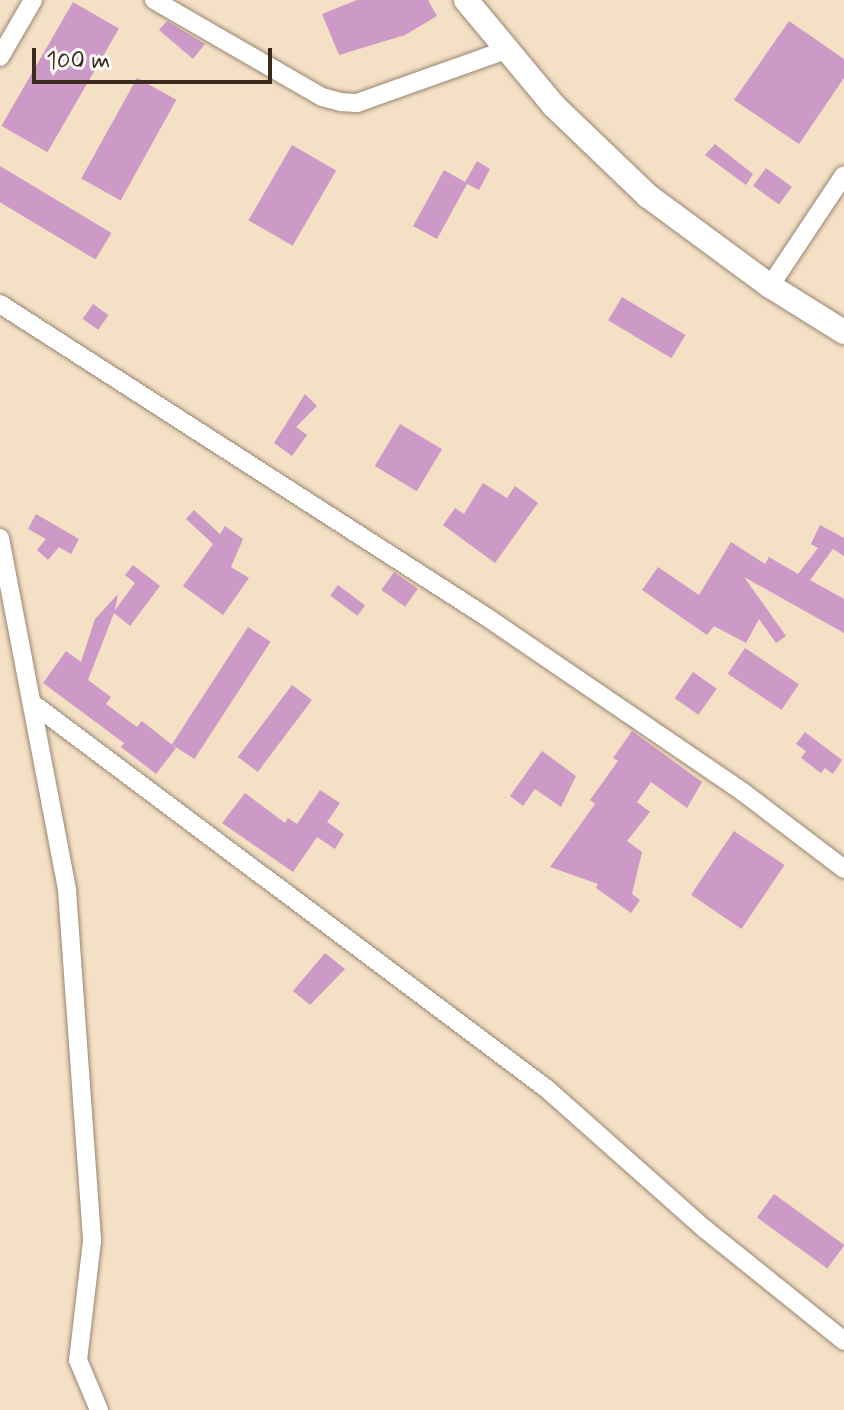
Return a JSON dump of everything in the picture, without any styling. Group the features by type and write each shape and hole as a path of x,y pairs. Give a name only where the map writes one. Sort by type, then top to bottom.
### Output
{"main road":[{"path":"466,0 554,106 648,196 770,286 844,332"}],"street":[{"path":"0,57 33,0"},
{"path":"154,0 322,97 341,102 357,103 506,50"},
{"path":"770,286 844,175"},
{"path":"0,304 485,616 743,792 844,869"},
{"path":"0,538 36,706 67,890 92,1241 78,1360 99,1410"},
{"path":"36,706 547,1089 706,1230 844,1341"}],"building":[{"path":"357,0 428,0 437,16 405,35 339,55 322,14"},
{"path":"73,2 119,28 47,152 2,126"},
{"path":"167,21 205,44 193,59 159,30"},
{"path":"789,21 844,59 844,78 799,144 734,100"},
{"path":"137,78 176,100 121,200 81,179"},
{"path":"715,144 753,174 746,185 705,155"},
{"path":"292,145 336,170 293,246 248,220"},
{"path":"477,161 490,169 479,190 467,184 437,239 413,226 444,170 465,182"},
{"path":"0,166 111,233 95,260 0,202"},
{"path":"766,168 792,187 779,205 753,186"},
{"path":"622,297 685,335 672,358 608,320"},
{"path":"93,304 109,315 98,330 83,319"},
{"path":"305,394 317,406 296,427 307,435 292,456 274,443"},
{"path":"400,424 442,449 417,491 375,466"},
{"path":"483,483 507,498 515,486 538,503 495,563 443,525 455,508 464,514"},
{"path":"194,510 220,534 225,526 243,539 231,567 249,578 223,615 183,586 213,544 186,519"},
{"path":"36,514 79,539 71,554 59,547 48,560 37,550 46,539 28,529"},
{"path":"820,525 844,538 844,556 833,549 810,580 844,599 844,633 744,577 786,636 776,643 759,619 746,643 714,626 707,635 642,590 658,567 699,595 731,542 765,564 769,557 798,574 818,548 811,544"},
{"path":"133,565 160,586 130,626 114,613 88,680 111,697 106,704 137,727 142,721 176,748 156,774 121,747 124,743 43,683 66,651 81,662 95,619 118,594 115,610 135,583 125,575"},
{"path":"394,572 418,589 405,607 381,590"},
{"path":"338,585 365,605 357,616 330,595"},
{"path":"248,627 271,642 194,759 172,744"},
{"path":"745,648 799,684 782,710 728,674"},
{"path":"693,672 717,689 698,715 675,698"},
{"path":"292,685 312,700 258,772 238,757"},
{"path":"632,731 702,782 687,808 651,782 637,802 650,812 627,841 642,852 632,894 640,900 631,913 596,888 598,884 550,867 595,804 590,800 618,761 613,758"},
{"path":"805,732 842,760 833,774 825,768 821,773 801,758 806,751 796,744"},
{"path":"542,751 576,776 561,807 535,789 523,806 510,796"},
{"path":"320,790 340,803 327,822 344,834 335,849 317,837 293,872 222,823 245,793 285,823 288,818 297,824"},
{"path":"734,831 785,865 742,929 691,895"},
{"path":"325,953 345,969 310,1005 293,991"},
{"path":"774,1194 844,1245 827,1269 757,1217"}]}
